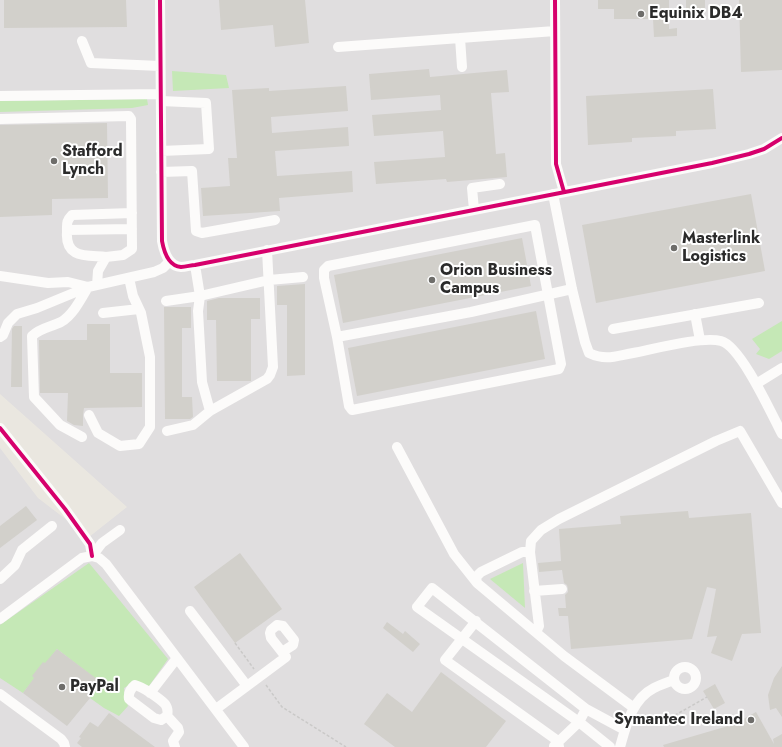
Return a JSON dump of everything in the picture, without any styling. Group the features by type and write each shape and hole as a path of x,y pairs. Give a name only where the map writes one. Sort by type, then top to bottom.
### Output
{"street":[{"path":"160,0 162,241 164,252 170,261 180,267 474,210 749,154 764,149 782,138"},
{"path":"555,0 556,164 564,192"},
{"path":"338,47 555,31"},
{"path":"460,38 462,67"},
{"path":"82,41 91,63 160,66"},
{"path":"0,96 160,97 206,103 209,149 161,151"},
{"path":"0,119 129,116 131,119 132,213 132,249 123,255 106,257 78,254 69,249 66,240 67,220 72,214 132,213"},
{"path":"161,172 192,172 196,231 202,233 275,220"},
{"path":"474,210 472,188 500,184"},
{"path":"553,194 572,289 589,353 605,358 700,340 722,341 735,352 756,384 782,434"},
{"path":"535,225 549,295 561,364 559,368 546,372 352,410 349,406 337,337 324,278 324,270 328,266 535,225"},
{"path":"67,230 132,229"},
{"path":"167,431 193,425 210,411 267,379 270,375 273,367 267,250"},
{"path":"82,437 60,425 34,397 32,336 37,331 66,318 92,286 106,257"},
{"path":"0,337 3,335 8,322 17,314 37,308 92,286 154,272 163,268 170,261"},
{"path":"195,265 200,296 198,311 202,382 210,411"},
{"path":"0,276 48,283 68,282 92,286"},
{"path":"166,301 200,296 269,280 303,277"},
{"path":"89,415 98,433 120,446 139,444 150,427 150,357 139,310 133,296 129,278"},
{"path":"337,337 471,312 572,289"},
{"path":"613,329 759,303"},
{"path":"103,313 139,310"},
{"path":"695,314 700,340"},
{"path":"756,384 782,368"},
{"path":"0,428 65,509 90,544 92,556"},
{"path":"536,632 539,626 530,552 531,541 541,530 559,519 716,441 740,431 782,503"},
{"path":"397,447 454,554 477,583 564,656 634,708"},
{"path":"0,579 15,566 22,550 52,526"},
{"path":"92,556 102,543 120,530"},
{"path":"477,583 476,576 480,572 522,552 530,552"},
{"path":"0,619 82,558 92,556 99,558 106,564 244,747"},
{"path":"610,747 579,722 417,607 432,588 476,621 586,709 625,730"},
{"path":"534,591 562,589"},
{"path":"190,611 247,686"},
{"path":"476,621 445,660 557,745 579,722 586,709"},
{"path":"216,710 286,657 282,652"},
{"path":"150,693 177,658"},
{"path":"620,747 625,730 639,699 652,688 674,680"},
{"path":"167,716 161,720 154,718 129,699 129,691 135,685 141,686 165,704 168,711 167,716 178,728 179,732 173,741 175,747"},
{"path":"0,694 61,739 65,747"}],"path":[{"path":"235,643 282,707 346,747"},
{"path":"656,715 670,718 707,697"}],"shaded area":[{"path":"0,0 782,0 782,747 0,747 0,448 38,498 89,537 127,507 0,394"}],"green space":[{"path":"172,71 226,75 229,88 173,91"},
{"path":"147,99 148,105 132,108 0,112 0,101"},
{"path":"782,321 782,351 769,359 756,354 760,349 752,339"},
{"path":"89,563 168,659 149,686 134,682 124,688 128,706 119,716 90,698 100,682 57,649 23,693 0,678 0,625"},
{"path":"523,563 525,608 490,579"}],"building":[{"path":"4,0 126,0 127,27 4,28"},
{"path":"219,0 305,0 309,43 275,47 273,25 221,30"},
{"name":"Equinix DB4","path":"598,0 669,0 669,29 677,28 677,36 654,37 653,19 614,19 614,9 598,9"},
{"path":"686,0 705,0 705,10 686,10"},
{"path":"739,0 782,0 782,70 741,72"},
{"path":"429,69 430,77 507,70 509,92 491,93 496,154 505,153 507,177 447,182 446,179 376,184 374,162 445,157 443,131 374,136 372,115 441,110 440,95 371,100 369,74"},
{"path":"346,86 348,111 271,117 272,133 348,127 349,146 275,151 277,176 352,171 353,192 279,198 280,211 203,216 201,188 230,186 228,158 237,158 232,90 269,88 269,91"},
{"path":"713,89 716,129 676,131 676,136 632,138 632,142 588,145 586,96"},
{"name":"Stafford Lynch","path":"107,123 108,198 52,199 52,215 0,217 0,125"},
{"name":"Masterlink Logistics","path":"751,194 765,271 596,303 582,225"},
{"name":"Orion Business Campus","path":"522,238 531,286 343,323 334,275"},
{"path":"305,284 305,375 287,376 287,305 277,305 277,286"},
{"path":"219,298 260,298 260,319 251,319 251,381 217,381 216,320 207,320 207,301"},
{"path":"164,307 191,307 191,328 182,328 182,397 192,397 193,417 190,419 165,419"},
{"path":"536,311 545,359 357,396 348,348"},
{"path":"87,324 110,324 110,373 142,373 142,407 84,408 83,426 74,425 67,421 68,393 40,393 39,340 87,340"},
{"path":"14,326 22,326 22,387 11,387 12,329"},
{"path":"26,506 37,520 0,548 0,526"},
{"path":"688,511 689,518 751,513 761,633 742,634 732,661 711,653 717,636 707,637 716,589 707,587 692,639 571,649 568,616 559,616 558,608 566,608 565,595 568,592 567,585 564,583 562,570 539,572 538,563 561,561 559,529 621,524 620,516"},
{"path":"240,553 282,609 235,643 194,587"},
{"path":"387,622 403,634 405,631 420,644 413,652 383,628"},
{"name":"PayPal","path":"57,649 101,682 67,726 23,693 34,678 32,676 43,662 45,663"},
{"name":"Symantec Ireland","path":"782,666 782,717 776,708 770,710 768,695 774,678"},
{"path":"441,672 506,721 486,747 395,747 364,724 387,693 412,712"},
{"path":"715,684 725,703 714,709 703,691"},
{"name":"Symantec Ireland","path":"756,712 774,744 773,739 782,734 782,747 664,747 663,745 728,726 729,727"},
{"name":"PayPal","path":"109,713 155,747 82,747 77,743 81,738 79,737 90,722 98,727"}],"cycle path":[{"path":"160,0 162,241 167,258 173,264 181,267 712,163 764,149 782,138"},
{"path":"555,0 556,164 564,192"},
{"path":"0,428 65,509 90,544 92,556"}],"place":[{"name":"Equinix DB4","path":"641,14"},
{"name":"Stafford Lynch","path":"54,161"},
{"name":"Masterlink Logistics","path":"674,248"},
{"name":"Orion Business Campus","path":"432,280"},
{"name":"PayPal","path":"62,687"},
{"name":"Symantec Ireland","path":"751,720"}]}
